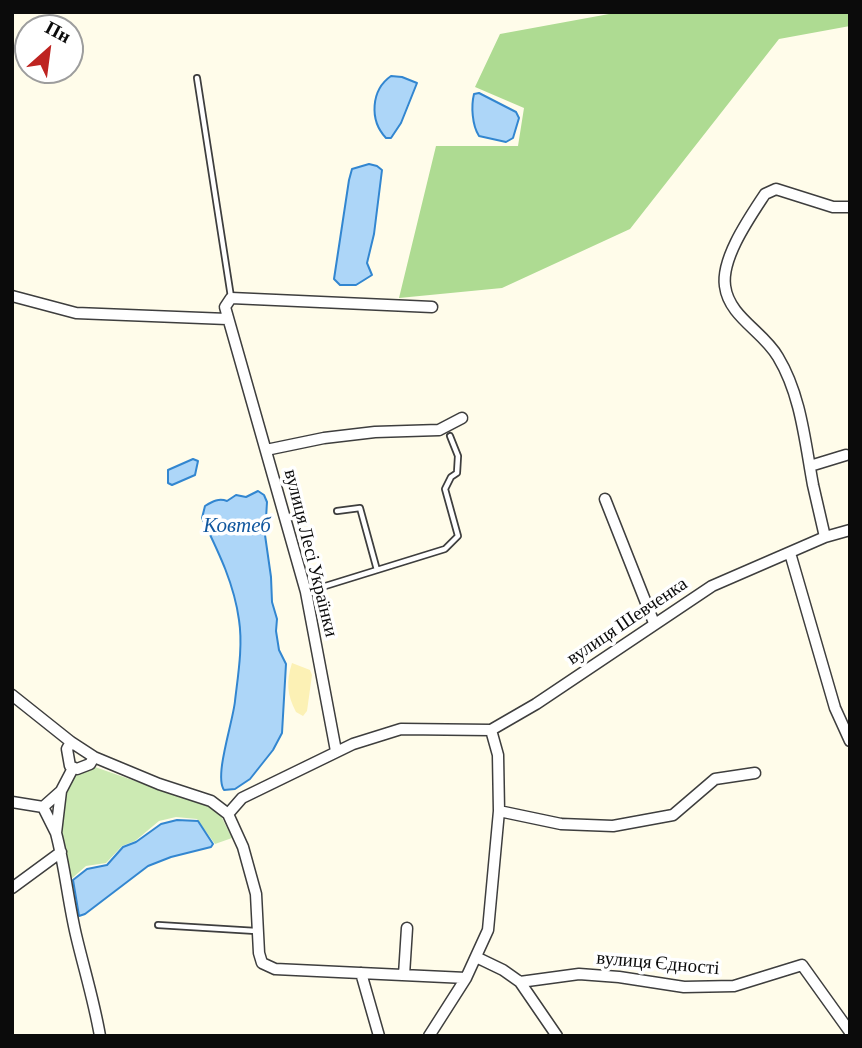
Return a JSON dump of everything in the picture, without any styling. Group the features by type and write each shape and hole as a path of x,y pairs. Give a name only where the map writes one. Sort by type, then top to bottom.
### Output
{"street":[{"path":"825,537 803,426 790,381 765,338 735,312 724,287 725,265 765,194 776,189 833,207 850,207"},
{"path":"12,296 76,313 227,319 225,307 231,298 432,307"},
{"name":"вулиця Лесі Українки","path":"227,319 306,593 336,751"},
{"path":"266,450 324,438 375,432 439,430 463,418"},
{"path":"810,466 846,455"},
{"path":"605,499 654,623"},
{"name":"вулиця Шевченка","path":"491,730 537,704 712,586 825,537 850,530"},
{"path":"790,553 835,708 850,741"},
{"path":"12,695 94,757 159,784 211,801 229,814 243,847 256,894 257,931 262,963 275,969 466,978"},
{"path":"229,814 242,798 336,751 401,729 491,730 498,755 499,811 488,930 466,978 429,1036"},
{"path":"71,742 67,749 70,766 73,768 90,764 94,757"},
{"path":"56,833 61,791 73,768"},
{"path":"499,811 561,824 613,826 673,815 715,779 755,773"},
{"path":"43,807 61,791"},
{"path":"12,802 43,807"},
{"path":"43,807 56,833 61,852 75,934 94,999 100,1036"},
{"path":"12,888 61,852"},
{"path":"404,975 407,928"},
{"path":"476,957 520,982 557,1036"},
{"name":"вулиця Єдності","path":"520,982 579,974 684,987 734,986 802,965 850,1032"},
{"path":"361,973 379,1036"}],"lane":[{"path":"197,78 231,298"},
{"path":"306,593 445,549 458,536 445,489 451,477 457,473 459,464 450,436"},
{"path":"337,511 360,508 377,570"},
{"path":"158,925 257,931"}],"green space":[{"path":"620,12 850,12 850,26 779,39 630,229 502,288 399,298 436,146 518,146 524,108 475,87 500,34"},
{"path":"92,766 210,807 219,812 232,838 215,844 197,819 176,817 159,821 135,841 122,846 106,863 86,866 70,880 59,838 66,788 74,773"}],"sand":[{"path":"292,663 310,670 312,675 307,711 303,716 296,712 289,694 288,682"}],"water":[{"path":"391,76 417,83 401,123 391,138 386,138 377,123 375,106 379,89"},
{"path":"479,93 516,112 519,118 513,138 506,142 479,136 472,110 474,94"},
{"path":"369,164 382,170 374,234 367,263 372,275 356,285 340,285 334,279 349,180 352,169"},
{"path":"193,459 198,461 195,475 172,485 168,483 168,470"},
{"name":"Ковтеб","path":"258,491 264,495 267,502 265,535 272,602 277,619 279,650 286,664 282,733 273,750 250,779 235,789 224,790 221,773 235,701 240,660 240,630 237,606 229,580 202,518 205,506 211,503 227,501 236,495 246,497"},
{"path":"177,820 198,821 213,844 211,847 148,866 79,916 73,880 87,869 107,865 123,847 136,842 161,824"}]}
